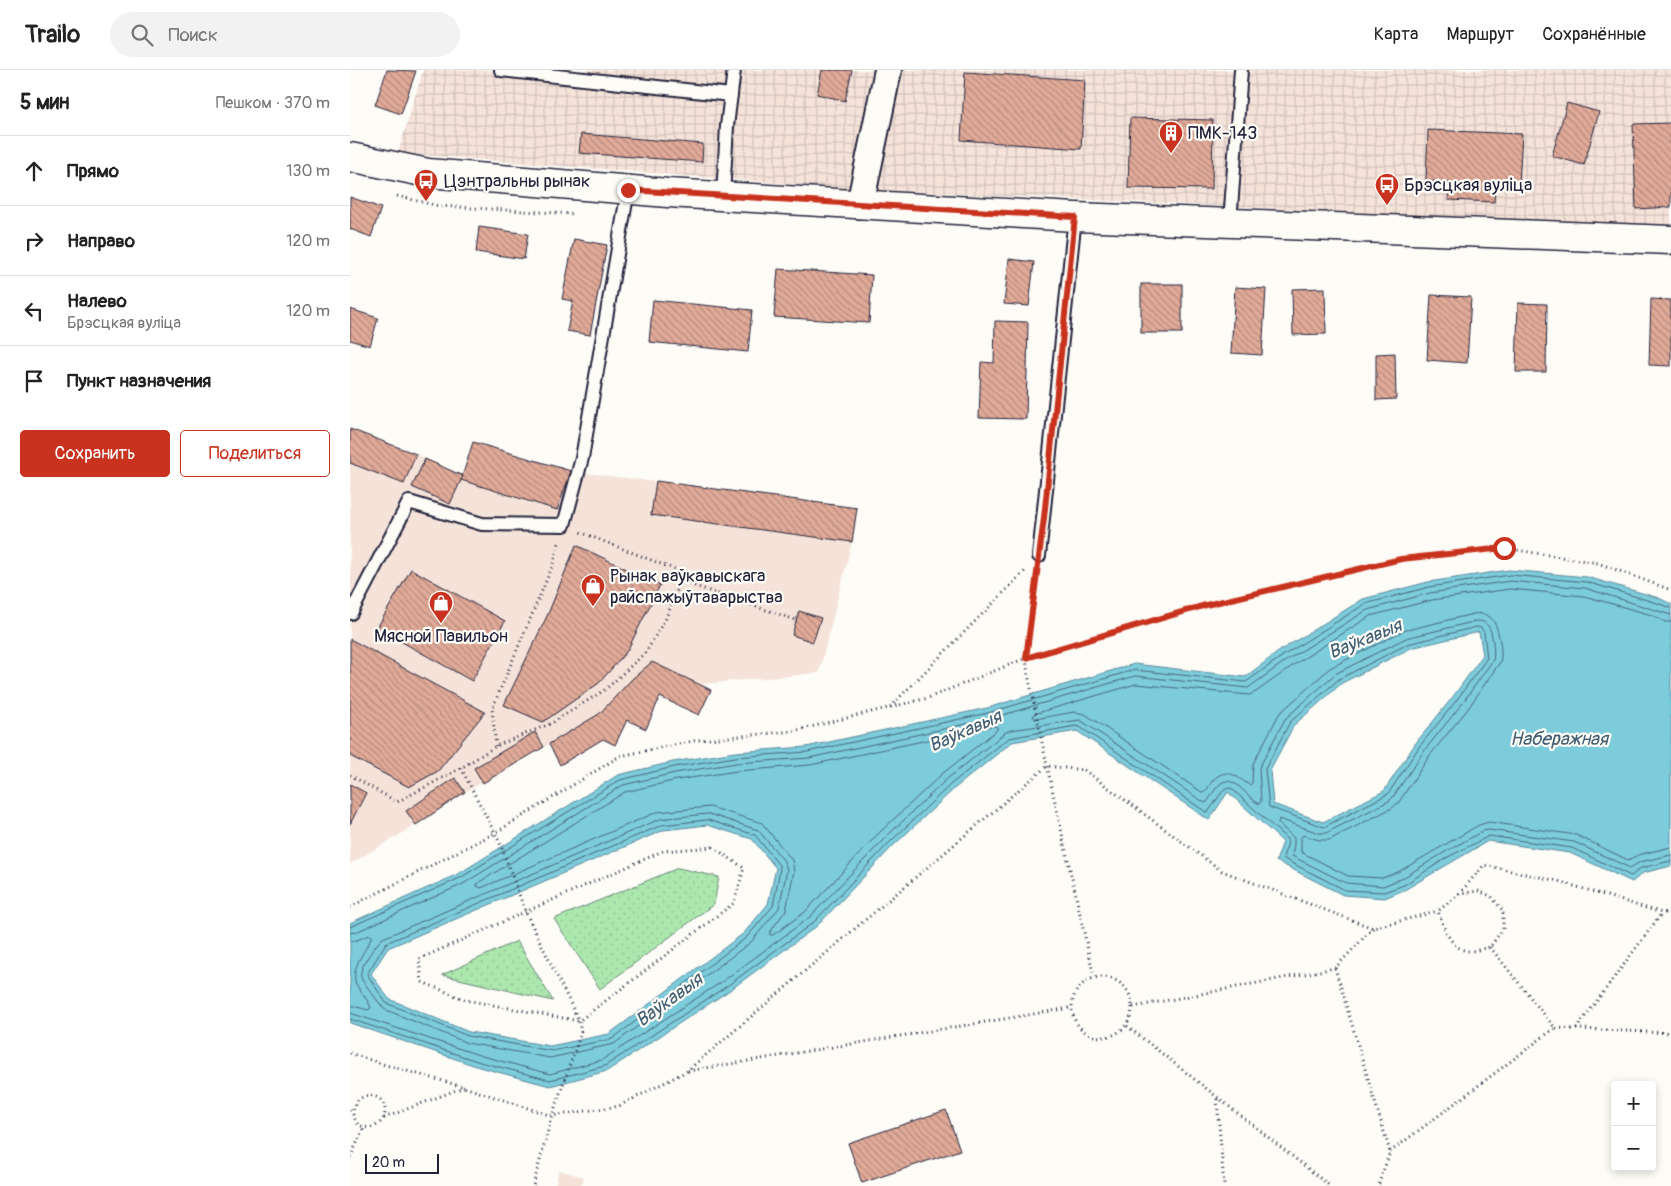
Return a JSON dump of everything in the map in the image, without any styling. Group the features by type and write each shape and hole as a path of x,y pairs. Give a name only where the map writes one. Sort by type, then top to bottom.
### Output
{"street":[{"path":"860,205 888,70"},
{"path":"350,157 428,173 628,190 860,205 1075,217 1671,240"}],"lane":[{"path":"501,70 731,94"},
{"path":"723,196 727,126 734,70"},
{"path":"1230,223 1241,70"},
{"path":"351,613 410,502 482,524 564,525 582,458 628,190"},
{"path":"1040,556 1075,217"}],"path":[{"path":"350,775 397,802 461,768 496,746 552,723 606,688 646,652 666,618 684,573 564,525 552,567 492,709 496,746"},
{"path":"350,907 495,833 620,756 698,740 794,731 928,698 1026,658 1206,605 1401,559 1504,548 1598,563 1671,590"},
{"path":"1040,556 1026,658 1028,674 1094,977"},
{"path":"890,707 1040,556"},
{"path":"680,581 796,620"},
{"path":"350,1052 382,1064 464,1087 552,1116 619,1106 687,1072 1047,766 1084,770 1222,871 1373,928"},
{"path":"461,768 500,843 526,912 578,1022 581,1033 552,1116 533,1186"},
{"path":"713,847 744,868 734,903 578,1022 466,1000 422,982 419,959 662,851 713,847"},
{"path":"1133,1008 1335,968 1373,928 1438,911 1459,894 1484,865 1558,881 1662,913 1671,912"},
{"path":"1438,911 1444,928 1453,943 1469,951 1490,947 1503,929 1503,911 1491,896 1478,890 1459,894"},
{"path":"1575,1029 1662,913"},
{"path":"1490,947 1555,1028"},
{"path":"1335,968 1390,1152"},
{"path":"1094,977 1113,978 1127,990 1133,1008 1127,1026 1111,1037 1092,1037 1076,1026 1070,1008 1076,988 1094,977"},
{"path":"687,1072 1070,1008"},
{"path":"1127,1026 1330,1186"},
{"path":"1378,1186 1390,1152 1555,1028 1671,1033"},
{"path":"384,1118 384,1105 372,1095 360,1098 354,1104 351,1112 356,1121 365,1127 374,1127 384,1118 464,1087"},
{"path":"1217,1098 1224,1186"},
{"path":"350,1157 365,1127"}],"shaded area":[{"path":"423,70 1671,70 1671,227 851,189 398,153"},
{"name":"Рынак ваўкавыскага райспажыўтаварыства","path":"350,429 416,454 463,476 473,442 571,471 857,508 852,542 819,673 702,684 711,690 699,715 660,697 646,729 627,720 615,745 603,739 560,765 549,744 465,792 416,825 350,864"},
{"path":"559,1170 584,1177 581,1186 555,1186"}],"green space":[{"path":"678,868 719,877 714,904 600,989 554,919"},
{"path":"517,941 553,1001 442,975"}],"water":[{"name":"Наберажная","path":"1509,570 1587,577 1659,598 1671,604 1671,866 1643,873 1632,882 1570,853 1488,841 1406,889 1385,898 1343,895 1276,861 1283,842 1228,792 1209,820 1077,731 1012,742 955,788 893,846 817,926 730,990 607,1071 550,1086 479,1067 350,1023 350,923 458,874 618,775 673,762 735,752 806,747 987,708 1134,664 1245,677 1281,650 1363,599 1428,582","holes":["1479,632 1483,655 1415,744 1384,791 1323,822 1273,804 1270,770 1294,725 1342,683 1411,648","707,825 752,839 776,868 768,904 744,933 609,1034 550,1046 469,1032 389,999 371,974 388,948 664,830"]}],"building":[{"path":"387,70 416,71 401,114 375,105"},
{"path":"822,70 852,70 845,101 817,94"},
{"path":"965,72 1085,80 1081,149 961,140"},
{"path":"1567,103 1599,112 1584,165 1552,156"},
{"name":"ПМК-143","path":"1130,118 1213,120 1212,189 1128,188"},
{"path":"1671,123 1671,207 1636,209 1633,124"},
{"path":"1428,130 1522,134 1519,185 1495,184 1494,202 1448,200 1449,182 1426,181"},
{"path":"581,134 703,144 702,162 579,153"},
{"path":"350,197 381,208 371,237 350,229"},
{"path":"479,227 528,234 524,259 476,252"},
{"path":"574,239 607,245 590,335 567,331 573,301 562,299"},
{"path":"1009,259 1034,262 1029,306 1004,304"},
{"path":"778,269 872,275 869,323 774,317"},
{"path":"1141,284 1182,284 1182,333 1141,333"},
{"path":"1235,287 1266,289 1262,355 1231,353"},
{"path":"1325,288 1326,334 1293,335 1292,289"},
{"path":"1431,295 1471,297 1467,363 1427,360"},
{"path":"1651,299 1671,300 1671,366 1649,365"},
{"path":"653,300 752,310 748,352 649,342"},
{"path":"1518,303 1547,304 1546,372 1516,372"},
{"path":"350,309 378,318 370,346 350,340"},
{"path":"995,321 1028,322 1026,419 979,418 981,362 994,363"},
{"path":"1395,353 1396,399 1376,400 1376,354"},
{"path":"350,429 416,454 404,484 350,463"},
{"path":"473,442 571,471 557,510 461,480"},
{"path":"425,459 463,476 450,504 412,487"},
{"path":"656,481 857,508 852,542 651,515"},
{"path":"576,545 660,585 627,651 599,683 543,722 504,705 548,614"},
{"name":"Мясной Павильон","path":"411,569 505,621 472,681 377,628"},
{"path":"799,611 821,618 813,642 792,635"},
{"path":"350,639 485,712 438,771 409,787 350,756"},
{"path":"652,662 711,690 699,715 660,697 646,729 627,720 615,745 603,739 560,765 549,744 599,714 632,679"},
{"path":"535,732 544,747 483,783 474,768"},
{"path":"455,778 465,792 416,825 406,811"},
{"path":"350,784 366,793 350,824"},
{"path":"946,1110 960,1150 862,1183 848,1143"}],"place":[{"name":"ПМК-143","path":"1171,154"},
{"name":"Цэнтральны рынак","path":"426,202"},
{"name":"Брэсцкая вуліца","path":"1387,206"},
{"name":"Рынак ваўкавыскага райспажыўтаварыства","path":"593,607"},
{"name":"Мясной Павильон","path":"441,624"}],"route":[{"path":"628,190 1075,217 1044,518 1026,658 1206,605 1401,559 1504,548"}],"water label":[{"name":"Ваўкавыя","path":"1365,639"},
{"name":"Ваўкавыя","path":"965,731"},
{"name":"Ваўкавыя","path":"669,1000"}]}
